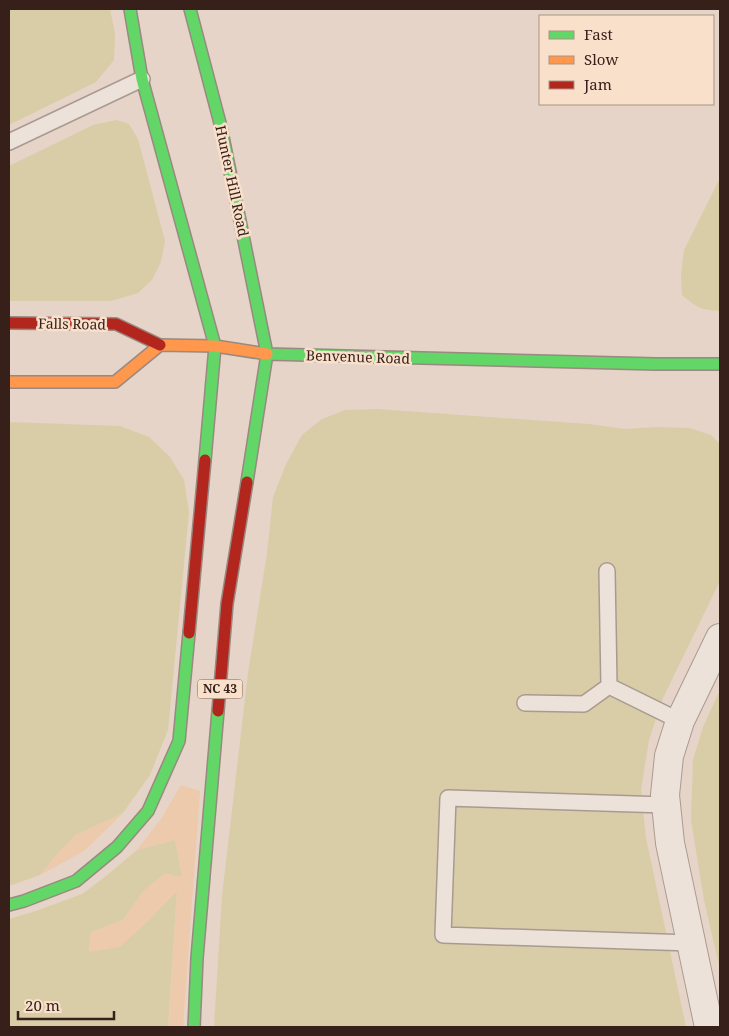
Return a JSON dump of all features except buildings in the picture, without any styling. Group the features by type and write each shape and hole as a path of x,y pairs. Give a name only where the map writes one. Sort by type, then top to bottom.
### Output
{"main road":[{"path":"9,905 76,881 117,847 148,811 179,741 214,346 142,79 130,9"},
{"name":"Hunter Hill Road","path":"190,9 221,128 267,354"},
{"name":"Falls Road","path":"9,323 116,324 160,346"},
{"path":"9,382 115,382 160,346"},
{"name":"Benvenue Road","path":"160,346 214,346 267,354 464,360 720,364"},
{"name":"NC 43","path":"194,1027 197,958 227,604 267,354"}],"street":[{"path":"709,1027 670,843 666,795 669,756 680,721 720,638"}],"lane":[{"path":"9,142 142,79"},
{"path":"607,571 609,686"},
{"path":"526,703 584,704 609,686"},
{"path":"609,686 680,721"},
{"path":"666,806 448,798 444,935 691,943"}],"shaded area":[{"path":"9,9 110,9 115,34 114,60 96,82 9,125"},
{"path":"116,120 129,124 138,139 165,241 161,262 152,280 138,293 111,301 9,301 9,166 93,125"},
{"path":"720,178 720,311 699,307 682,295 681,275 684,250"},
{"path":"377,409 589,424 625,429 656,427 689,428 711,435 720,444 720,581 663,698 649,740 641,790 646,838 686,1027 214,1027 222,896 248,673 267,553 273,497 286,464 302,435 322,419 345,410"},
{"path":"9,422 120,426 149,437 170,457 184,480 189,512 168,730 150,775 123,813 76,835 40,875 9,886"},
{"path":"720,690 720,970 704,900 691,820 693,760 703,727"},
{"path":"175,840 182,877 144,890 123,920 91,932 89,951 146,923 177,890 168,1027 9,1027 9,919 82,894 137,850"}],"sand":[{"path":"181,785 200,791 183,1027 168,1027 177,891 120,947 89,952 91,932 123,920 144,890 165,873 182,877 175,840 137,850 161,819"},
{"path":"123,813 84,851 40,875 76,835"}],"traffic: fast":[{"path":"130,9 142,79 215,346"},
{"path":"190,9 221,127 267,354"},
{"path":"205,460 215,346"},
{"path":"267,354 720,364"},
{"path":"247,482 267,354"},
{"path":"9,905 76,881 117,847 148,811 179,741 189,633"},
{"path":"194,1027 197,958 218,711"}],"traffic: slow":[{"path":"9,382 115,382 160,345 215,346 267,354"}],"traffic: jam":[{"path":"9,323 116,324 160,345"},
{"path":"189,633 205,460"},
{"path":"218,711 227,604 247,482"}]}
